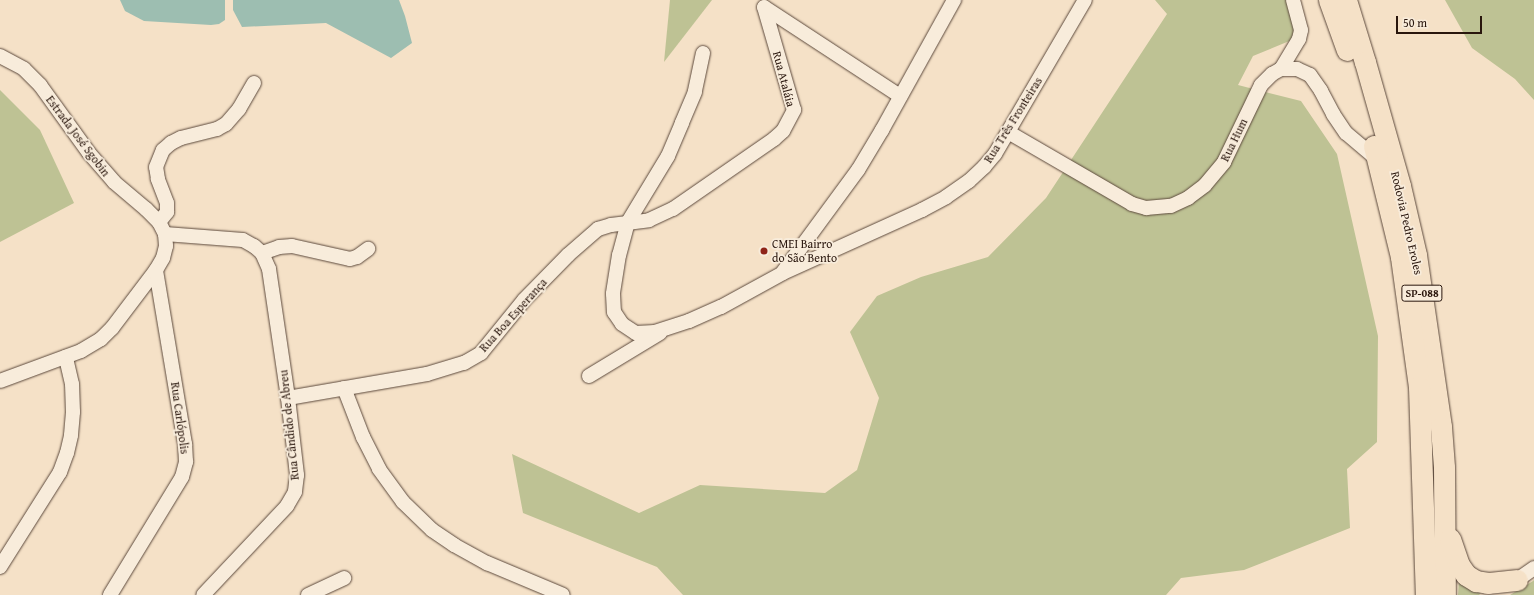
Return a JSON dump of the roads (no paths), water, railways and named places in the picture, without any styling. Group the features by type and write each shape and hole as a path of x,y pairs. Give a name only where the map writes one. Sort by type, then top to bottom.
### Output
{"highway":[{"name":"Rodovia Pedro Eroles","path":"1329,0 1353,66 1378,160 1401,257 1420,387 1426,595"},
{"name":"Rodovia Pedro Eroles","path":"1346,0 1400,186 1416,256 1442,427 1445,520 1445,595"},
{"path":"1445,520 1459,565 1466,575 1476,581 1488,583 1526,574"},
{"path":"1496,595 1526,574"}],"street":[{"name":"Rua Três Fronteiras","path":"783,272 858,170 882,130 954,0"},
{"name":"Rua Três Fronteiras","path":"703,53 694,92 668,156 628,222 615,275 614,312 622,324 636,333 655,332 669,328 721,307 783,272 908,216 946,197 984,167 1008,132 1085,0"},
{"path":"1281,69 1299,39 1301,30 1293,0"},
{"name":"Rua Ataláia","path":"628,222 649,220 673,209 774,139 783,131 794,110 764,7 900,96"},
{"name":"Estrada José Sgobin","path":"0,56 24,69 40,85 89,153 114,182 146,208 162,228"},
{"path":"1281,69 1297,68 1310,75 1346,133 1378,160"},
{"name":"Rua Hum","path":"1008,132 1132,204 1146,208 1171,206 1188,198 1200,189 1224,162 1261,85 1272,74 1281,69"},
{"path":"0,381 66,357 90,346 101,339 112,328 156,270 164,252 162,228 168,203 158,179 156,166 163,150 176,140 217,129 226,124 239,109 254,84"},
{"name":"Rua Boa Esperança","path":"288,398 447,369 475,356 480,353 524,300 568,255 598,229 628,222"},
{"path":"162,228 242,240 254,246 262,253 279,247 292,246 350,260 368,249"},
{"name":"Rua Cândido de Abreu","path":"203,595 288,506 295,492 296,475 288,398 270,269 262,253"},
{"name":"Rua Carlópolis","path":"110,595 182,477 186,462 186,444 156,270"},
{"path":"589,376 669,328"},
{"path":"0,567 60,472 67,453 71,435 72,384 66,357"},
{"path":"344,388 363,437 379,469 403,502 422,520 454,545 488,563 563,595"},
{"path":"1416,595 1424,521"},
{"path":"308,595 344,578"}],"place":[{"name":"CMEI Bairro do São Bento","path":"764,251"}]}
